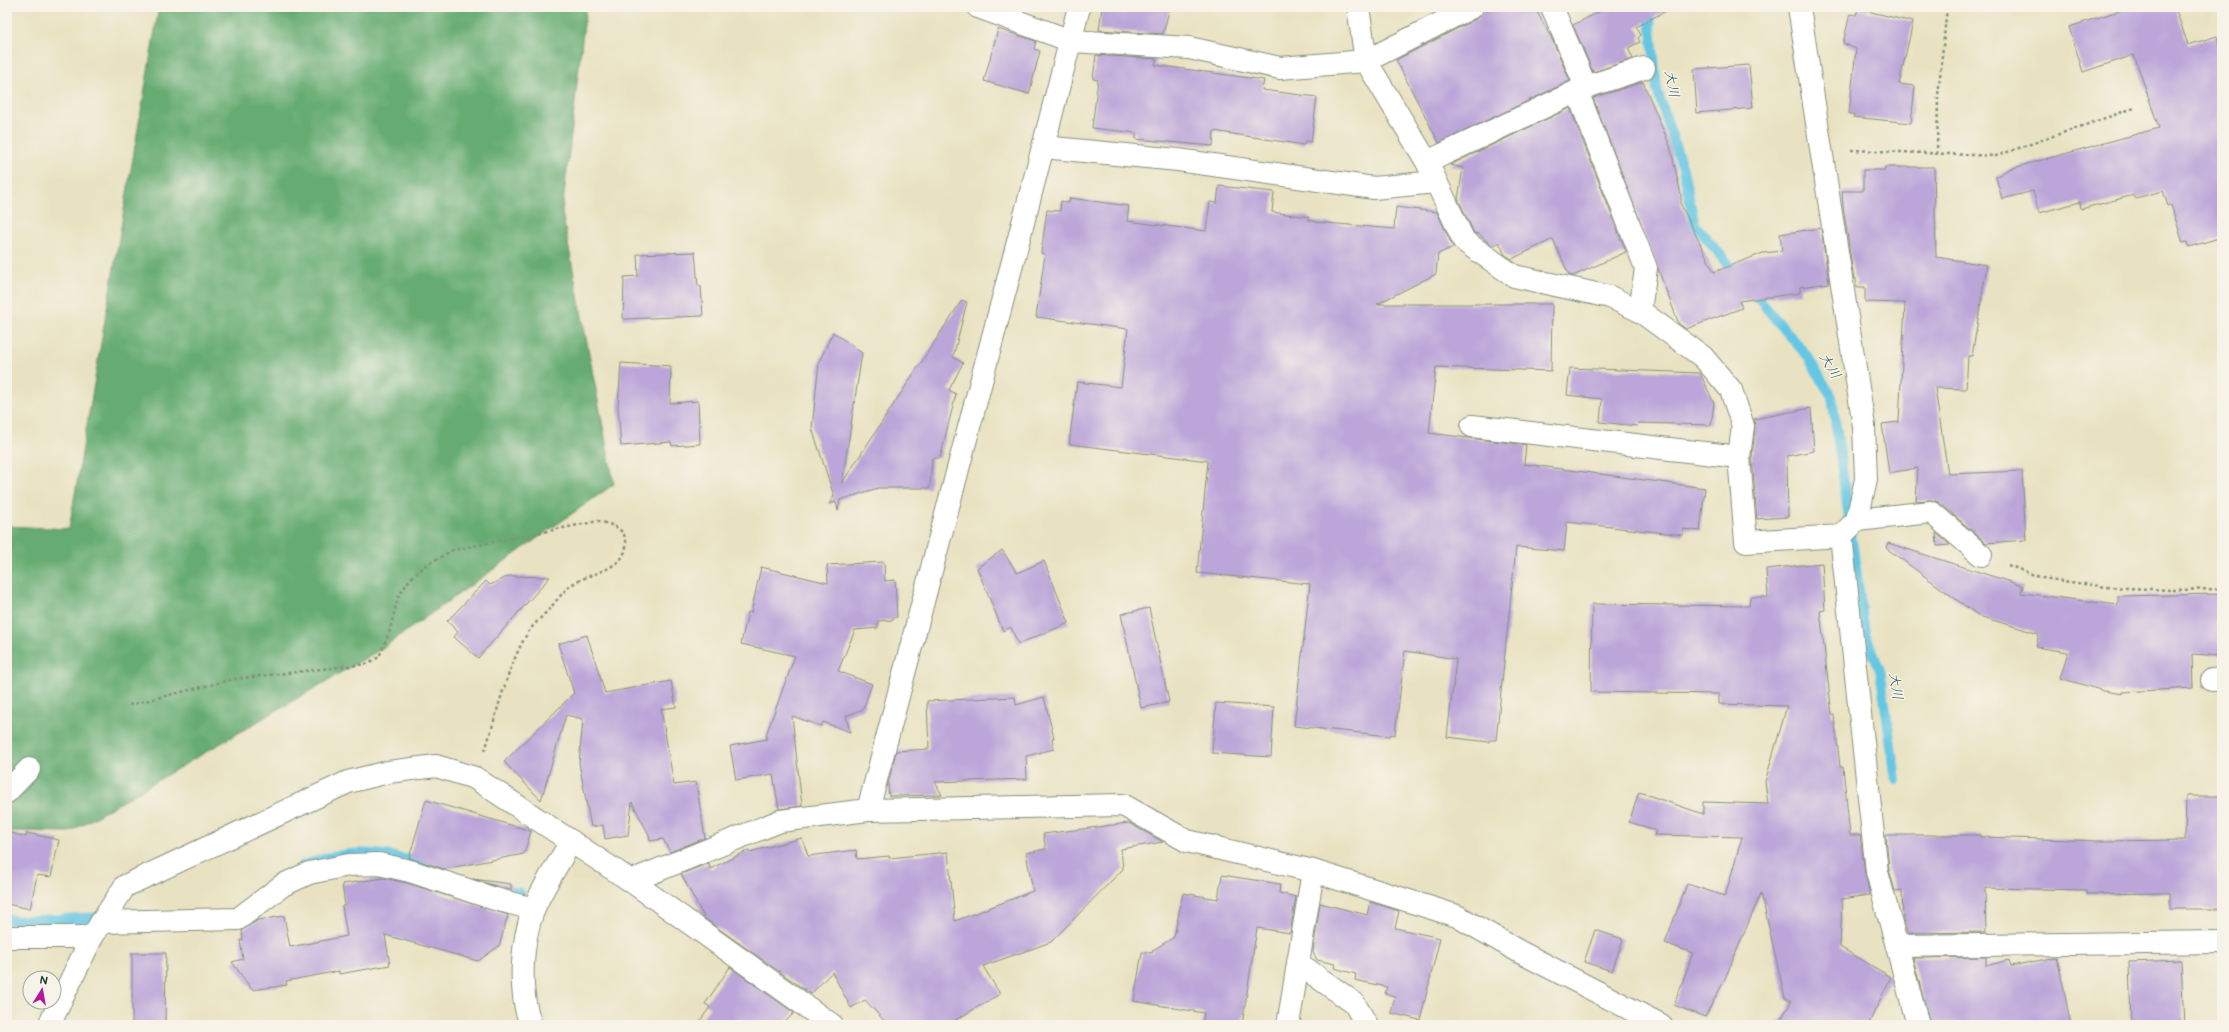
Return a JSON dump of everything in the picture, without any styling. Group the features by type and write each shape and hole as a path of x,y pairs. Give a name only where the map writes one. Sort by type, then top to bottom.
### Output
{"street":[{"path":"978,7 1071,42 1190,48 1280,68 1366,61 1472,7"},
{"path":"868,810 1079,7"},
{"path":"1358,7 1366,61 1427,162 1464,241 1514,276 1610,297 1640,311 1703,357 1731,390 1743,426 1739,457 1746,542 1841,536 1857,520 1866,479 1864,426 1799,7"},
{"path":"1552,7 1646,268 1640,311"},
{"path":"1427,162 1582,89 1644,68"},
{"path":"1043,147 1178,160 1374,188 1436,182"},
{"path":"1472,426 1739,457"},
{"path":"1857,520 1931,512 1981,555"},
{"path":"1841,536 1877,872 1918,1025"},
{"path":"49,1025 97,930 125,886 348,782 388,772 436,766 475,778 631,881 832,1025"},
{"path":"7,792 29,769"},
{"path":"631,881 780,820 868,810 1123,805 1187,841 1313,871 1457,916 1520,952 1661,1025"},
{"path":"532,1025 527,1014 521,964 534,909 571,841"},
{"path":"7,937 238,920 282,885 309,873 349,865 379,864 410,871 495,899 534,909"},
{"path":"1288,1025 1313,871"},
{"path":"1897,946 2222,942"},
{"path":"1298,963 1354,1003 1367,1025"}],"path":[{"path":"1937,154 1938,96 1947,7"},
{"path":"1821,148 1996,156 2134,108"},
{"path":"129,705 234,679 366,664 379,657 389,633 398,598 409,580 426,565 453,550 598,521 615,526 624,534 626,546 622,557 615,564 585,576 569,587 529,631 517,655 475,778"},
{"path":"1981,555 2042,578 2056,580 2113,587 2170,590 2222,589"}],"green space":[{"path":"159,7 586,7 562,212 614,484 381,649 70,832 7,831 7,526 69,529"}],"building":[{"path":"1102,7 1170,7 1163,34 1099,30"},
{"path":"1489,7 1534,7 1551,37 1570,81 1439,143 1396,60 1478,18 1484,9"},
{"path":"1609,7 1673,7 1636,27 1641,35 1638,38 1640,42 1628,48 1633,59 1593,72 1573,25"},
{"path":"2131,7 2175,7 2188,45 2217,36 2222,55 2222,237 2189,247 2187,242 2183,243 2171,205 2168,206 2163,191 2135,198 2134,195 2081,209 2080,202 2039,213 2033,191 2002,199 1996,177 2009,169 2159,128 2134,55 2083,72 2069,27"},
{"path":"1858,9 1913,22 1899,84 1915,86 1911,123 1853,117 1854,114 1849,114 1856,49 1843,43 1850,14 1856,15"},
{"path":"998,29 1036,41 1034,49 1040,51 1029,94 984,81"},
{"path":"1096,55 1157,59 1155,65 1264,80 1262,90 1317,97 1311,142 1305,141 1304,145 1214,131 1213,146 1136,139 1136,133 1092,128 1098,80 1093,79"},
{"path":"1749,65 1753,108 1697,113 1694,69"},
{"path":"1643,82 1670,146 1681,195 1681,205 1714,272 1763,253 1782,251 1780,234 1821,228 1829,283 1800,287 1800,293 1739,301 1742,308 1686,329 1679,324 1593,98"},
{"path":"1570,108 1626,252 1573,276 1569,275 1553,239 1512,259 1505,255 1499,242 1492,246 1479,234 1474,233 1458,199 1463,168 1450,165"},
{"path":"1885,167 1934,167 1936,257 1987,265 1972,356 1968,356 1966,389 1935,388 1948,474 2022,471 2026,540 1986,543 1939,502 1930,500 1916,501 1918,468 1889,473 1882,424 1899,422 1905,303 1865,302 1865,287 1856,287 1856,278 1854,279 1842,191 1863,191 1863,170 1885,170"},
{"path":"1219,186 1274,192 1272,212 1309,217 1309,220 1316,222 1394,229 1396,207 1437,212 1453,247 1438,254 1436,274 1377,304 1552,304 1551,371 1436,367 1429,433 1526,445 1524,464 1705,488 1700,531 1683,529 1683,535 1567,522 1564,551 1516,547 1496,740 1489,740 1489,742 1447,737 1456,659 1405,651 1395,735 1391,734 1390,736 1294,726 1310,584 1197,573 1208,461 1069,444 1077,382 1121,387 1128,329 1036,317 1045,254 1041,253 1047,210 1060,211 1061,201 1069,203 1070,198 1129,206 1127,221 1206,231 1210,202 1217,203"},
{"path":"695,252 698,286 701,286 703,316 623,319 624,277 638,276 637,254"},
{"path":"962,300 967,302 953,357 963,363 949,390 956,394 940,458 932,458 930,488 878,488 840,500 838,511 836,502 829,504 834,496 812,428 819,362 833,332 862,353 842,483"},
{"path":"621,363 671,366 670,403 698,401 700,444 672,446 671,442 621,446 618,407"},
{"path":"1570,368 1700,373 1714,403 1711,425 1638,423 1637,426 1600,422 1602,399 1567,395"},
{"path":"1811,408 1814,451 1787,456 1788,517 1757,519 1752,457 1755,428 1754,419"},
{"path":"1936,533 1950,545 1937,546"},
{"path":"1888,543 2023,586 2021,593 2118,605 2118,596 2222,594 2222,656 2192,654 2193,688 2123,692 2123,694 2104,691 2060,678 2068,652 2036,647 2039,634 1979,616 1886,548"},
{"path":"1002,550 1017,573 1044,561 1069,623 1018,644 1011,627 1003,631 977,568"},
{"path":"884,562 885,581 895,580 897,617 893,618 893,620 878,621 878,628 855,630 838,671 872,684 863,709 846,716 850,732 823,722 821,726 792,716 802,806 779,809 773,774 736,780 730,746 767,739 766,735 795,656 741,644 748,612 751,613 761,567 828,583 827,565"},
{"path":"1822,563 1825,610 1820,611 1832,715 1834,715 1840,767 1843,767 1850,835 1860,835 1865,873 1870,895 1842,899 1840,947 1891,977 1868,1025 1778,1025 1791,1002 1785,998 1761,893 1724,981 1705,1017 1674,1005 1693,953 1665,943 1687,884 1725,896 1742,837 1654,835 1656,830 1629,822 1639,792 1703,814 1703,802 1768,804 1765,782 1787,706 1719,704 1719,694 1591,692 1592,604 1749,606 1750,597 1768,597 1766,569"},
{"path":"509,576 550,577 478,658 454,637 458,632 447,621 486,581 490,585"},
{"path":"1149,608 1169,702 1141,708 1121,614"},
{"path":"587,635 605,693 671,681 676,707 661,709 674,785 696,782 705,838 670,852 663,839 650,841 649,835 632,802 628,835 605,839 603,825 591,827 579,763 583,719 566,715 541,800 504,762 574,693 558,644"},
{"path":"1015,697 1016,705 1044,697 1054,738 1052,738 1054,749 1026,756 1027,779 935,782 942,795 889,796 888,784 896,751 929,749 927,701"},
{"path":"1216,703 1274,707 1271,757 1212,753"},
{"path":"2186,796 2222,796 2222,909 2170,909 2170,893 2086,894 2086,890 1985,888 1986,932 1907,933 1903,920 1902,890 1895,891 1889,870 1886,835 1981,835 1981,837 2100,841 2185,840"},
{"path":"426,800 531,831 524,854 444,869 409,858"},
{"path":"1129,823 1163,842 1121,849 1123,869 1051,942 983,966 1000,994 947,1025 888,1025 865,1000 851,1008 832,972 811,994 705,919 681,874 709,863 710,869 749,850 750,852 802,838 808,856 856,850 857,859 889,856 889,858 948,852 955,921 1033,891 1026,853 1046,849 1043,834"},
{"path":"7,832 26,837 27,833 59,840 51,877 37,875 30,909 7,904"},
{"path":"1222,875 1280,884 1279,893 1296,897 1290,933 1257,928 1242,1025 1202,1025 1204,1013 1134,1001 1142,952 1152,953 1153,950 1174,937 1183,893 1218,899"},
{"path":"384,878 407,883 508,915 499,946 478,961 385,935 390,965 339,974 339,971 286,981 287,985 252,990 232,962 243,959 240,940 243,940 242,930 258,920 284,916 290,947 347,936 342,906 345,905 342,884"},
{"path":"473,879 511,884 511,890 499,887"},
{"path":"1370,902 1399,911 1395,928 1440,938 1420,1020 1391,1013 1395,996 1385,994 1387,987 1355,980 1356,974 1334,968 1335,964 1317,960 1313,952 1320,903 1367,915"},
{"path":"1595,930 1623,939 1612,971 1584,962"},
{"path":"132,953 166,953 165,1025 132,1025"},
{"path":"1986,957 1986,966 2009,960 2011,966 2057,957 2071,1025 1930,1025 1913,958"},
{"path":"2181,960 2184,1025 2131,1025 2129,962"},
{"path":"730,967 794,1013 782,1025 697,1025 710,1007 705,1004"}],"waterway":[{"name":"大川","path":"1649,7 1657,90 1683,169 1695,225 1738,275"},
{"name":"大川","path":"1750,289 1808,357 1832,397 1865,634 1880,670 1896,780"},
{"path":"302,866 321,859 339,855 373,854 408,860 444,871"},
{"path":"491,887 520,893"},
{"path":"7,919 17,921 105,917"}]}
